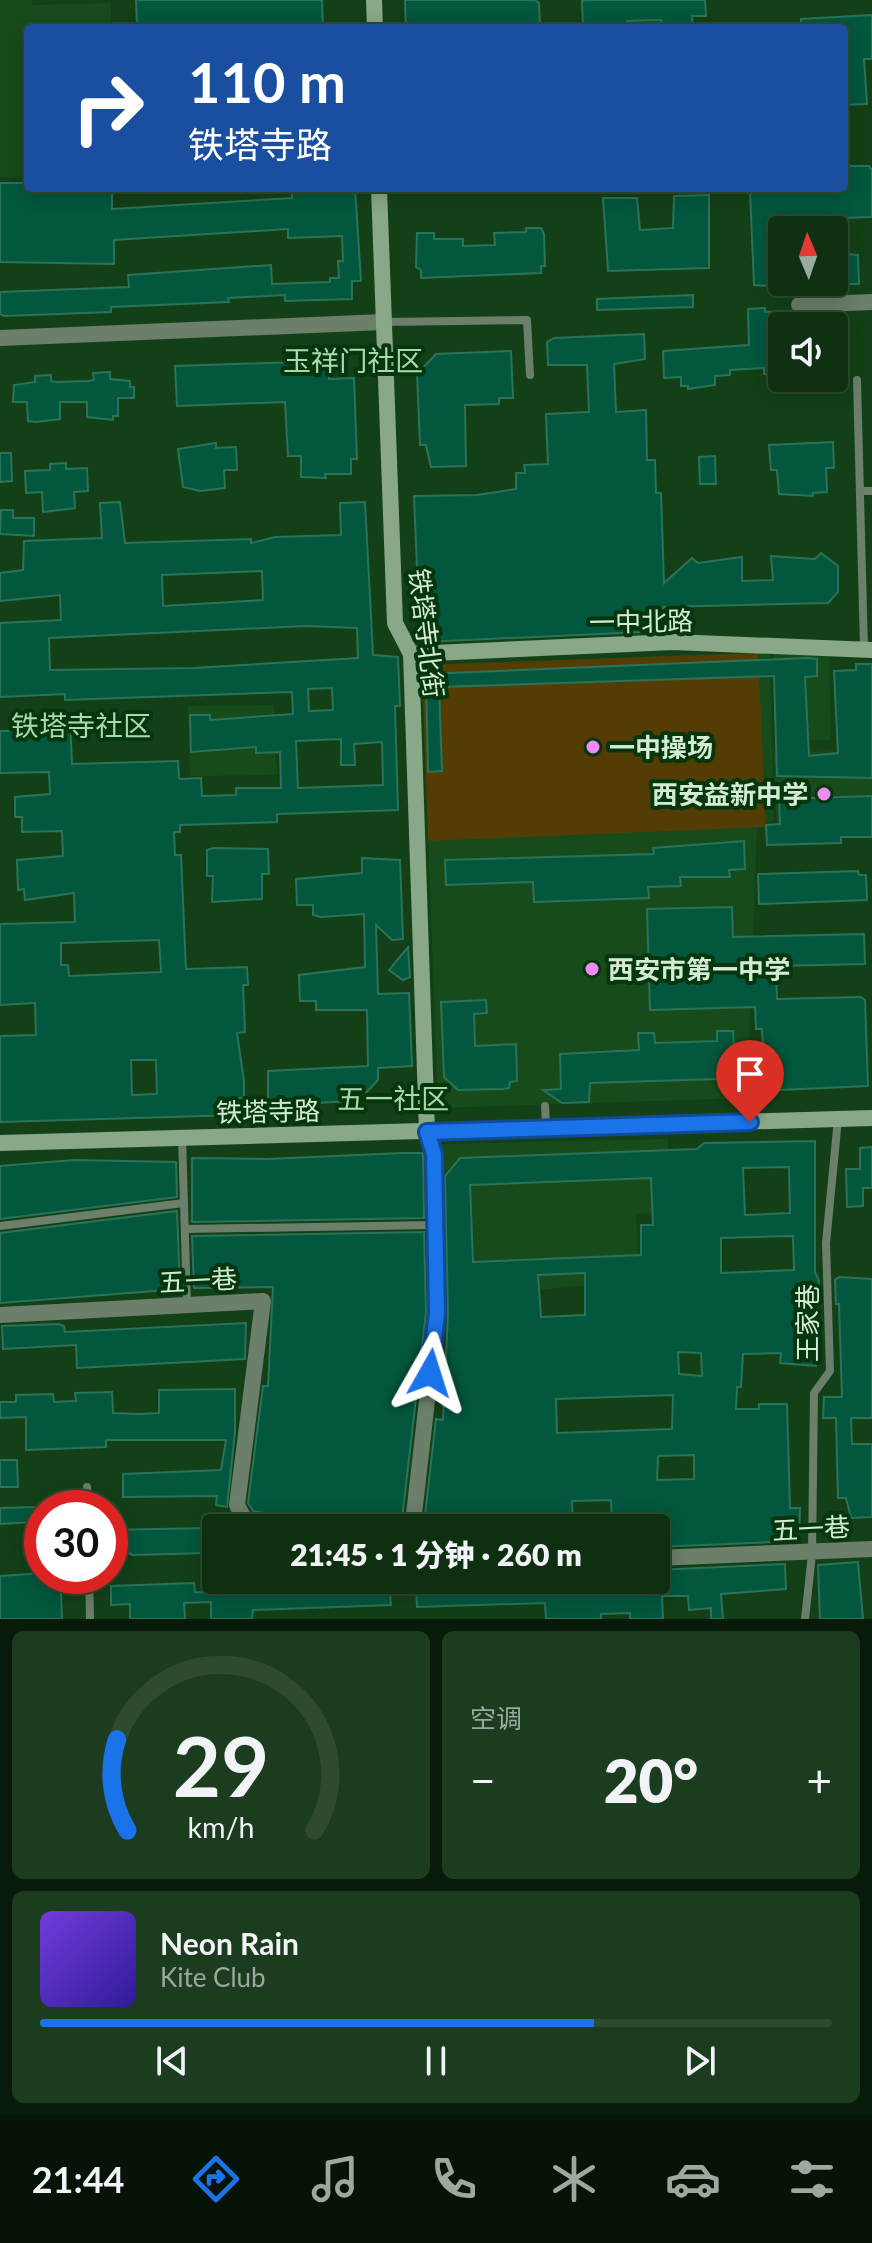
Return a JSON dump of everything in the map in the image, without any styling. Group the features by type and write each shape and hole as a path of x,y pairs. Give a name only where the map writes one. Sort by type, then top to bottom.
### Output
{"street":[{"path":"374,0 375,24"},
{"name":"铁塔寺北街","path":"379,192 395,623 411,654 427,1132"},
{"path":"799,305 872,302"},
{"path":"0,338 383,322"},
{"name":"一中北路","path":"411,654 673,642 868,649"},
{"name":"铁塔寺路","path":"0,1143 872,1118"},
{"path":"414,1514 437,1313 434,1154 427,1132"},
{"name":"五一巷","path":"0,1315 263,1301 237,1505 242,1514"},
{"name":"五一巷","path":"670,1558 812,1554 872,1549"}],"lane":[{"path":"383,322 527,320 530,375"},
{"path":"857,380 868,649"},
{"path":"860,491 872,491"},
{"path":"545,1106 546,1128"},
{"name":"王家巷","path":"805,1619 812,1554 814,1393 830,1371 826,1243 838,1119"},
{"path":"182,1136 187,1305"},
{"path":"0,1226 184,1203"},
{"path":"185,1229 434,1225"},
{"path":"89,1594 90,1619"}],"shaded area":[{"path":"0,0 32,0 33,5 111,3 111,24 24,24 24,178 0,177"},
{"path":"829,651 831,740 776,741 773,652"},
{"name":"西安市第一中学","path":"770,652 774,821 757,823 747,1098 438,1108 422,665"},
{"name":"一中操场","path":"758,653 766,827 428,841 422,665"},
{"path":"274,705 277,775 190,776 188,706"},
{"name":"西安益新中学","path":"872,751 872,838 777,837 774,752"},
{"path":"668,1139 669,1210 636,1215 639,1281 441,1298 439,1144"}],"building":[{"path":"136,0 322,0 323,24 137,24"},
{"path":"405,0 535,0 539,3 540,24 406,24"},
{"path":"705,0 706,16 692,16 693,24 662,24 661,20 583,24 582,1"},
{"path":"872,15 872,59 864,59 867,104 848,105 848,24 801,24 801,19"},
{"path":"848,166 869,166 872,170 872,217 768,216 768,286 754,285 750,192 848,192"},
{"path":"0,183 24,183 24,192 112,192 112,209 292,198 292,192 355,192 361,281 352,281 352,299 285,301 285,295 228,298 229,302 111,307 111,312 0,314 0,292 129,287 128,275 271,265 272,284 330,282 330,278 339,278 338,261 343,261 342,236 288,238 288,229 114,240 114,264 0,262"},
{"path":"709,195 709,268 608,271 603,198 637,198 640,230 673,228 674,196"},
{"path":"526,228 541,228 544,234 545,266 541,266 541,273 421,278 421,270 416,267 417,233 434,233 434,239 463,239 463,246 495,245 494,233 526,232"},
{"path":"848,254 858,255 859,284 848,284"},
{"path":"693,295 693,307 597,310 597,299"},
{"path":"748,309 792,312 768,312 768,374 764,374 764,368 730,370 730,375 715,376 715,385 688,389 688,386 681,386 681,377 664,378 663,351 749,345"},
{"path":"644,334 645,359 614,364 616,412 646,410 647,460 655,460 656,493 661,493 664,583 692,558 698,563 742,557 742,581 773,580 771,556 815,559 821,553 838,566 838,592 828,603 663,607 664,631 424,642 423,617 419,617 414,496 477,495 516,489 516,473 525,473 524,465 548,464 546,414 589,412 587,365 548,365 547,342 554,338"},
{"path":"511,351 513,398 499,398 499,404 465,405 466,466 431,467 426,445 420,445 417,374 436,354"},
{"path":"328,361 329,379 354,378 357,459 351,459 351,474 325,474 326,478 301,477 301,456 288,456 285,402 177,406 175,366"},
{"path":"110,372 110,379 130,381 130,387 134,387 134,398 118,398 118,416 113,416 113,420 87,417 87,402 60,402 60,419 28,421 27,402 13,402 14,385 35,382 35,376 51,375 51,381 56,382 88,381 94,380 93,373"},
{"path":"833,442 834,468 826,468 827,492 813,493 813,496 779,494 777,470 771,470 769,445"},
{"path":"216,443 216,448 236,447 237,470 224,470 225,488 200,491 183,487 178,449"},
{"path":"0,453 11,453 12,481 0,482"},
{"path":"715,456 716,484 700,484 699,457"},
{"path":"66,463 66,469 87,468 88,491 74,492 75,508 43,512 42,492 26,493 25,471 50,470 50,464"},
{"path":"120,502 125,543 251,539 251,543 275,537 341,535 340,503 365,502 373,655 398,657 400,706 395,706 398,810 277,814 277,822 180,825 180,832 174,832 175,855 181,855 186,969 247,967 248,985 243,985 245,1032 237,1033 244,1081 244,1098 238,1098 238,1115 0,1122 0,1036 36,1035 35,1003 0,1005 0,924 75,922 74,893 25,900 24,889 18,890 17,860 63,856 62,831 22,832 22,817 15,817 15,797 50,794 49,772 0,773 0,731 58,730 58,716 70,716 72,764 178,761 179,779 201,778 202,796 236,795 236,788 281,788 280,752 256,753 256,747 191,752 190,715 210,715 210,720 293,714 292,692 65,700 65,694 0,697 0,623 61,620 60,595 0,601 0,573 23,570 24,541 102,538 100,503","holes":["262,571 263,600 163,606 162,575","306,626 357,628 358,658 194,668 50,670 49,638","332,688 333,710 309,711 308,689","341,739 341,765 355,765 354,744 382,742 383,785 298,788 296,741","159,940 161,972 69,976 68,965 61,965 61,943","131,1060 156,1060 157,1094 132,1095"]},
{"path":"1,510 13,510 13,518 34,518 34,536 0,534"},
{"path":"817,659 817,676 805,677 809,756 838,753 834,671 856,670 856,664 872,664 872,778 777,776 774,676 439,687 442,771 428,772 426,674"},
{"path":"872,796 872,837 841,837 841,843 767,845 766,825 780,824 779,799"},
{"path":"744,841 745,869 729,870 730,877 680,877 681,886 648,887 649,898 534,902 533,882 446,885 445,860 654,854 653,848"},
{"path":"268,849 269,874 262,874 262,899 212,902 213,876 207,876 207,850"},
{"path":"362,858 400,860 403,939 392,940 376,925 378,994 409,993 412,1066 378,1068 378,1080 358,1101 268,1105 268,1071 368,1066 367,1010 316,1010 316,1001 300,1001 299,975 365,967 364,914 313,915 313,905 297,905 296,879 362,873"},
{"path":"858,871 859,875 866,875 867,900 759,904 758,874"},
{"path":"732,907 733,937 864,934 865,964 776,966 777,999 861,997 865,1000 868,1086 756,1091 749,1089 749,1078 590,1083 589,1102 562,1103 543,1090 561,1089 560,1054 639,1050 638,1033 654,1033 655,1043 717,1041 717,1031 733,1031 734,1051 763,1050 762,1029 756,1029 755,1007 650,1010 647,909"},
{"path":"408,947 410,977 403,980 389,970"},
{"path":"486,1000 487,1013 474,1014 475,1046 516,1044 517,1081 510,1082 509,1088 503,1089 458,1090 444,1077 441,1002"},
{"path":"815,1141 815,1272 819,1281 816,1366 780,1363 781,1353 743,1354 736,1409 759,1409 759,1404 787,1404 790,1508 800,1508 799,1541 670,1546 670,1514 612,1514 611,1500 572,1501 572,1514 425,1514 436,1419 443,1420 448,1313 445,1176 460,1158 697,1149 704,1143","holes":["789,1167 790,1213 745,1215 743,1168","651,1178 653,1225 641,1225 641,1255 473,1262 470,1185","793,1236 794,1270 721,1273 721,1238","585,1273 585,1315 541,1317 538,1275","678,1352 701,1353 702,1376 679,1374","673,1395 672,1429 557,1433 556,1399","694,1455 694,1479 657,1480 658,1456"]},
{"path":"872,1147 872,1188 863,1188 863,1206 847,1207 846,1169 860,1169 860,1148"},
{"path":"422,1153 423,1156 424,1218 192,1222 192,1158 267,1159"},
{"path":"74,1160 176,1162 177,1197 0,1219 0,1166"},
{"path":"177,1211 180,1289 0,1303 0,1233"},
{"path":"424,1232 426,1312 403,1514 269,1514 253,1511 248,1503 263,1386 268,1386 273,1287 194,1288 192,1236"},
{"path":"839,1277 872,1279 872,1418 851,1418 852,1444 872,1444 872,1517 851,1518 846,1498 838,1498 836,1418 823,1418 824,1397 842,1397 839,1304 836,1304 835,1280"},
{"path":"246,1323 245,1359 77,1368 76,1345 3,1349 2,1326 59,1324 64,1326 65,1332"},
{"path":"235,1389 235,1432 227,1507 216,1505 217,1496 128,1497 128,1490 123,1490 123,1474 221,1470 226,1440 106,1440 106,1447 26,1450 26,1417 0,1418 0,1402 16,1402 16,1395 53,1394 54,1402 76,1401 75,1393 112,1392 113,1413 159,1413 159,1390"},
{"path":"0,1460 17,1460 18,1487 0,1487"},
{"path":"24,1507 24,1523 0,1524 0,1508"},
{"path":"202,1528 202,1553 133,1555 128,1553 128,1530"},
{"path":"858,1562 863,1619 820,1619 818,1565"},
{"path":"785,1564 786,1589 721,1594 723,1619 711,1619 711,1608 689,1610 688,1596 662,1596 663,1619 630,1619 630,1613 601,1614 601,1619 546,1619 545,1603 417,1607 416,1594 670,1594 670,1569"},
{"path":"24,1574 24,1594 61,1594 62,1619 0,1619 0,1576"},
{"path":"194,1583 195,1592 390,1594 391,1605 253,1610 252,1619 211,1619 211,1602 184,1603 185,1619 130,1619 130,1604 111,1605 111,1594 128,1594 128,1585"}],"place":[{"name":"一中操场","path":"593,747"},
{"name":"西安益新中学","path":"824,794"},
{"name":"西安市第一中学","path":"592,969"}],"district":[{"name":"玉祥门社区","path":"353,360"},
{"name":"铁塔寺社区","path":"81,725"},
{"name":"五一社区","path":"393,1098"}],"route":[{"path":"430,1373 437,1313 434,1154 427,1132 750,1122"}]}
